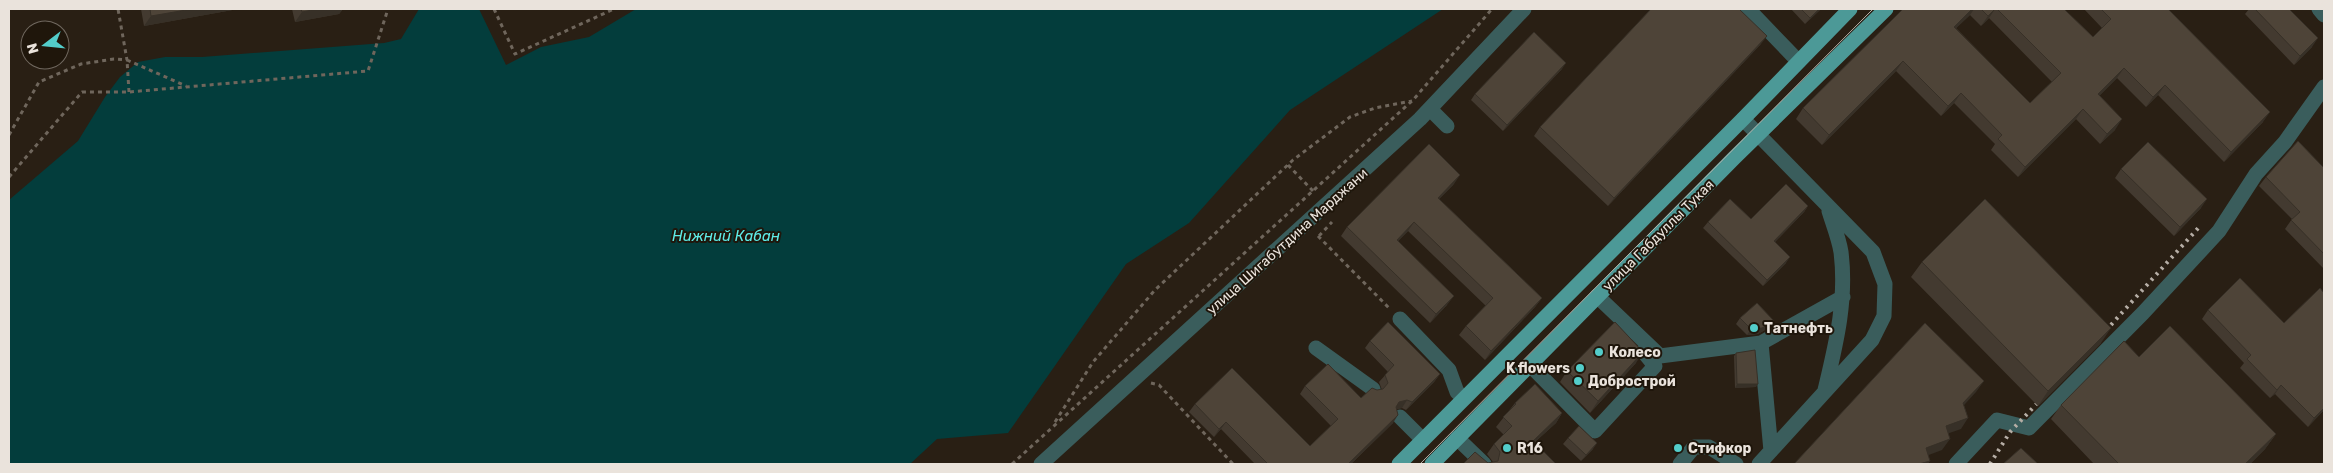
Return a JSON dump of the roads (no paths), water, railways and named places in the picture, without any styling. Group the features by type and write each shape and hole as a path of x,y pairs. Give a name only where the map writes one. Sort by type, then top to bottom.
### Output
{"main road":[{"name":"улица Габдуллы Тукая","path":"1399,464 1850,9"},
{"name":"улица Габдуллы Тукая","path":"1432,464 1530,365 1602,301 1760,134 1886,9"}],"street":[{"name":"улица Шигабутдина Марджани","path":"1041,464 1430,109 1524,9"},
{"path":"1748,9 1798,61"},
{"path":"2319,9 2324,14"},
{"path":"1956,464 1997,420 2029,428 2143,313 2219,231 2256,174 2285,142 2324,87"},
{"path":"1430,109 1448,126"},
{"path":"1743,119 1760,134 1873,252 1884,284 1884,316 1872,340 1759,464"},
{"path":"1824,391 1837,339 1843,297 1841,251 1829,208"},
{"path":"1602,301 1660,356 1761,344 1843,297"},
{"path":"1530,365 1595,431 1655,366 1602,301"},
{"path":"1400,319 1449,370 1457,392 1464,398"},
{"path":"1761,344 1771,451"},
{"path":"1316,348 1373,389"},
{"path":"1400,416 1423,440"},
{"path":"1457,438 1484,464"},
{"path":"1680,464 1694,447 1709,447 1736,464"}],"water":[{"name":"Нижний Кабан","path":"419,9 479,9 506,65 541,47 589,37 636,9 1443,9 1290,110 1189,223 1126,264 1008,433 937,439 910,464 9,464 9,200 78,141 105,97 120,77 138,62 165,57 202,57 384,43 401,39"}],"tram line":[{"path":"1420,464 1873,9"}],"railway":[{"path":"2101,336 2200,226"},
{"path":"1990,464 2010,432 2046,394"}],"place":[{"name":"Татнефть","path":"1754,328"},
{"name":"Колесо","path":"1599,352"},
{"name":"K flowers","path":"1580,368"},
{"name":"Добрострой","path":"1578,381"},
{"name":"R16","path":"1507,448"},
{"name":"Стифкор","path":"1678,448"}]}
